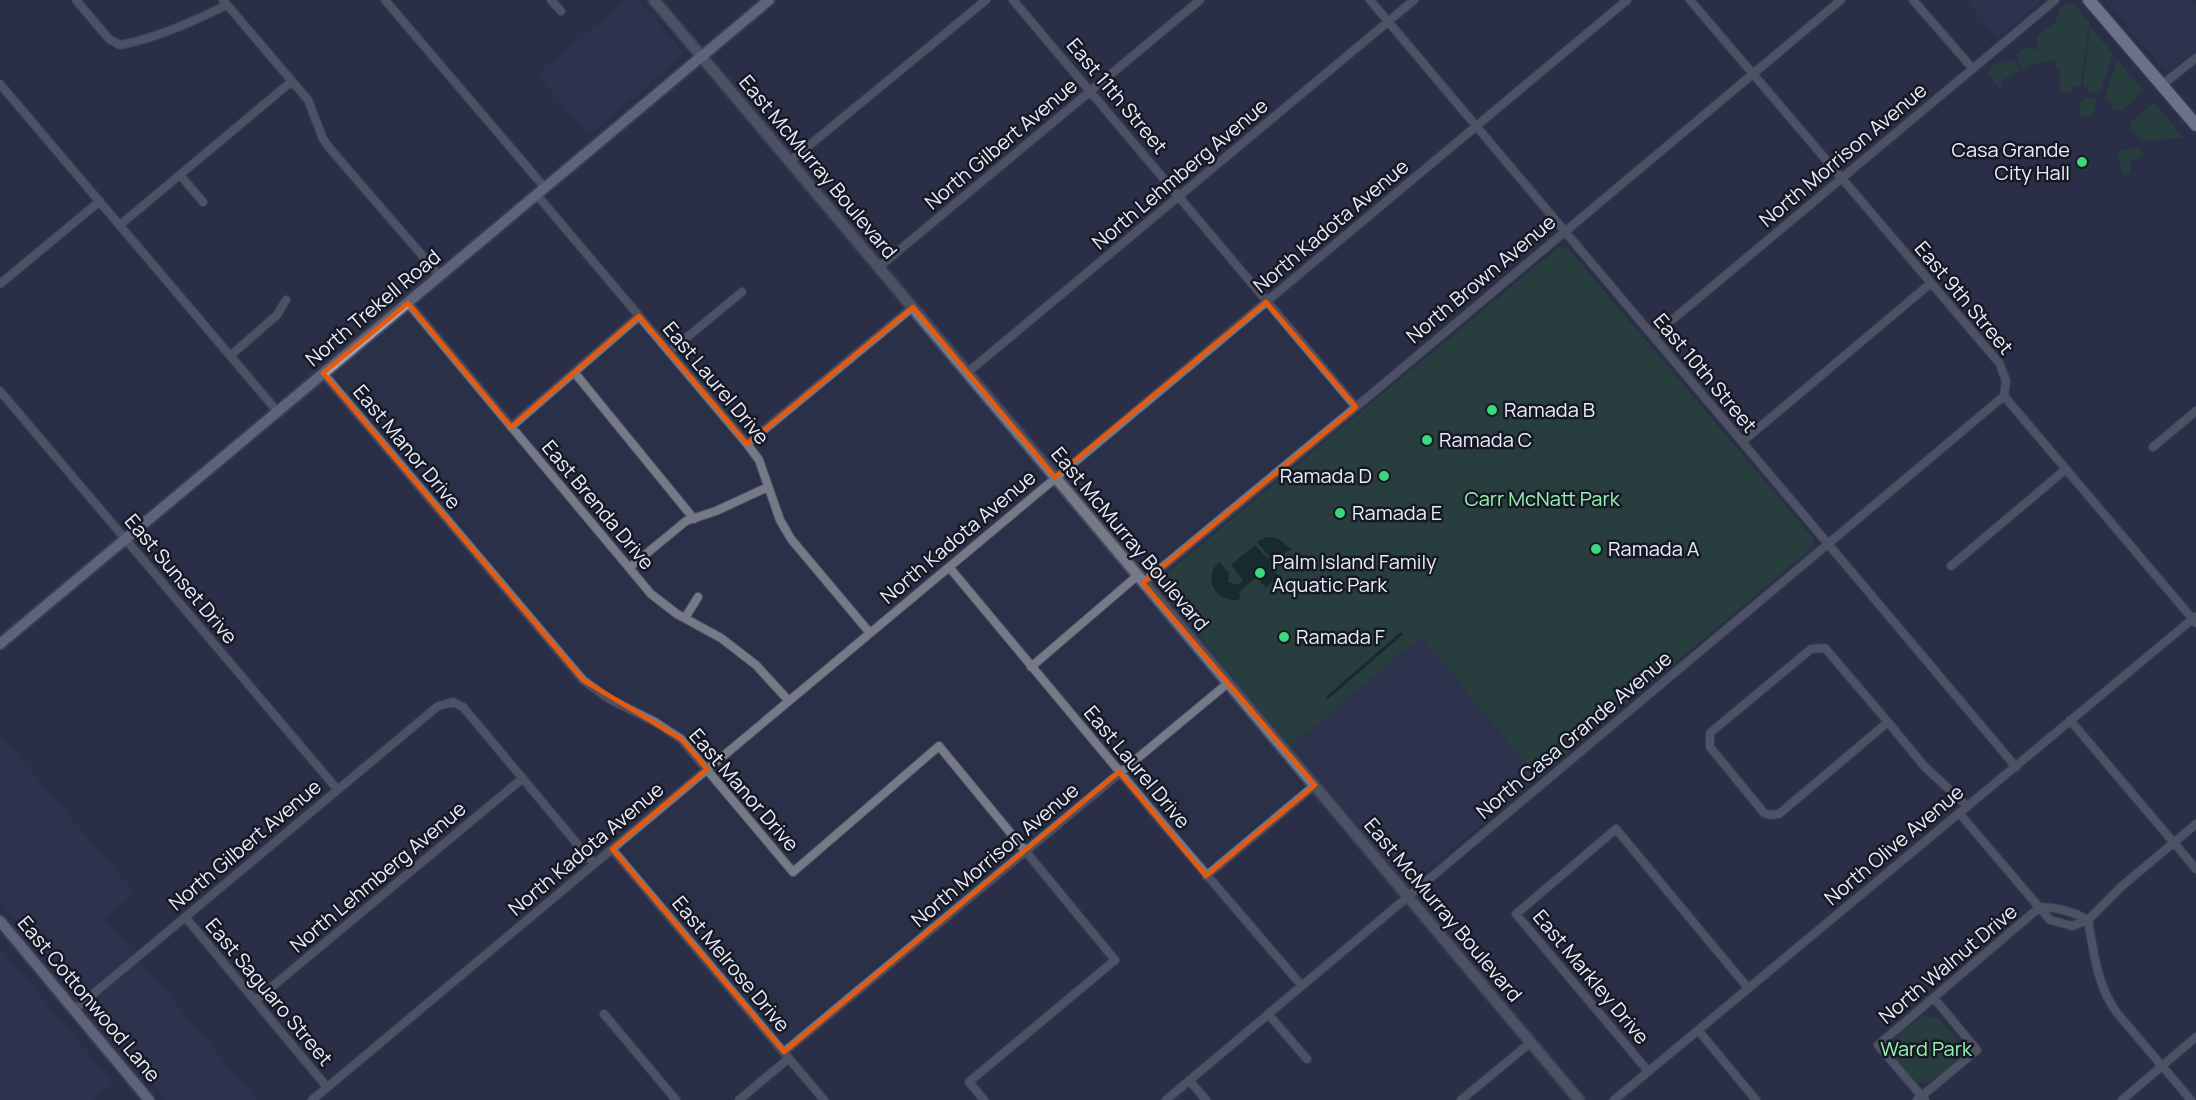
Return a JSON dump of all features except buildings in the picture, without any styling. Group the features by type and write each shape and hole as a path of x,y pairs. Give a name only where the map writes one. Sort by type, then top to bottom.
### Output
{"main road":[{"name":"North Trekell Road","path":"0,644 768,0"},
{"path":"2089,0 2196,125"},
{"name":"East Cottonwood Lane","path":"0,921 149,1100"}],"street":[{"path":"76,0 110,39 120,45 133,43 203,16 225,2 308,100 323,139 332,151 440,276"},
{"name":"East Laurel Drive","path":"385,0 541,191 639,316 747,444 759,460 780,520 791,539 870,633"},
{"path":"551,0 561,11"},
{"name":"East McMurray Boulevard","path":"654,0 1579,1100"},
{"path":"789,162 986,0"},
{"name":"East 11th Street","path":"1013,0 1356,407"},
{"name":"North Gilbert Avenue","path":"879,267 1200,0"},
{"name":"East 10th Street","path":"1370,0 2016,766"},
{"name":"North Lehmberg Avenue","path":"967,373 1414,0"},
{"name":"North Kadota Avenue","path":"312,1100 1627,0"},
{"name":"East 9th Street","path":"1690,0 2000,364 2006,381 2004,396"},
{"name":"North Brown Avenue","path":"1031,667 1356,407 1841,0"},
{"path":"1913,0 1973,69"},
{"name":"North Morrison Avenue","path":"1653,336 2055,0"},
{"path":"2162,86 2196,58"},
{"path":"120,225 292,81"},
{"path":"0,84 277,411"},
{"path":"180,175 203,202"},
{"path":"0,284 100,201"},
{"path":"1742,441 1931,283"},
{"path":"669,352 742,292"},
{"path":"231,356 277,315 286,300"},
{"name":"East Brenda Drive","path":"408,303 651,594 685,618 721,638 756,665 789,701"},
{"path":"747,444 913,307"},
{"path":"511,427 639,316"},
{"path":"574,372 694,519"},
{"name":"East Manor Drive","path":"323,373 583,680 609,699 655,722 681,739 793,872 939,746 1115,960 969,1082 984,1100"},
{"name":"East Sunset Drive","path":"0,391 337,789"},
{"path":"2004,396 2195,619"},
{"name":"North Casa Grande Avenue","path":"1166,1100 1407,895 2004,396"},
{"path":"2153,447 2196,411"},
{"path":"1951,566 2066,469"},
{"path":"629,568 686,521 716,511 768,487"},
{"name":"East Laurel Drive","path":"949,567 1206,876 1302,986"},
{"path":"685,618 698,597"},
{"name":"North Olive Avenue","path":"1614,1100 2070,720 2195,619"},
{"path":"1888,722 1779,814 1764,813 1710,747 1710,733 1811,649 1825,648 1888,722 1924,766 1967,806"},
{"name":"North Morrison Avenue","path":"739,1100 786,1055 1119,772 1228,683"},
{"name":"North Gilbert Avenue","path":"74,1010 438,706 453,702 463,706 523,778"},
{"path":"2070,720 2196,869"},
{"path":"523,778 594,864"},
{"name":"North Lehmberg Avenue","path":"255,1001 523,778"},
{"path":"1206,876 1315,785"},
{"path":"1959,813 2049,921 2072,926 2088,920 2122,886 2196,824"},
{"name":"East Markley Drive","path":"1648,1071 1516,914 1616,829 1748,988"},
{"name":"East Melrose Drive","path":"612,849 824,1100"},
{"path":"2040,908 2054,907 2076,913 2088,920"},
{"name":"North Walnut Drive","path":"1922,1099 1878,1045 2040,908"},
{"name":"East Saguaro Street","path":"186,918 327,1088"},
{"path":"2088,920 2097,973 2107,999 2191,1100"},
{"path":"1922,1099 1977,1050 1934,998"},
{"path":"604,1014 676,1100"},
{"path":"1268,1014 1307,1059"},
{"path":"1698,1030 1756,1100"},
{"path":"2122,1100 2196,1037"},
{"path":"1461,1100 1531,1042"},
{"path":"1189,1080 1206,1100"}],"highlighted area":[{"path":"1266,302 1356,407 1143,583 1315,785 1206,876 1119,772 784,1052 612,849 707,769 681,739 583,680 323,373 408,303 511,427 639,316 747,444 913,307 1055,477"}],"shaded area":[{"path":"627,0 639,0 681,50 682,55 589,135 537,74"},
{"path":"1966,0 2042,0 1998,38"},
{"path":"2105,0 2190,0 2196,7 2196,50 2167,73"},
{"path":"1266,537 1277,538 1291,549 1269,565 1279,577 1266,588 1256,577 1239,592 1241,599 1232,600 1219,594 1214,589 1211,576 1219,562 1229,573 1228,582 1238,585 1243,580 1231,565 1255,545 1268,559 1270,557 1257,542"},
{"path":"1421,637 1538,778 1409,883 1403,880 1291,746"},
{"path":"0,735 135,893 105,919 256,1100 167,1100 0,900"},
{"path":"0,948 113,1083 93,1100 0,1100"}],"green space":[{"path":"2068,3 2076,6 2089,22 2081,85 2073,87 2071,92 2061,91 2059,68 2055,60 2022,69 2016,55 2024,48 2037,50 2037,37 2056,21 2060,9"},
{"path":"2090,27 2113,54 2099,95 2088,91 2083,85"},
{"path":"2014,59 2020,70 2000,82 2003,88 2001,90 1987,72 1995,64 2007,63"},
{"path":"2117,60 2144,91 2123,110 2114,110 2105,98"},
{"path":"2087,97 2097,99 2092,118 2079,115 2080,102"},
{"path":"2155,102 2183,138 2141,141 2130,129 2131,121"},
{"path":"2139,148 2144,154 2131,162 2130,171 2125,176 2121,172 2118,150"},
{"name":"Carr McNatt Park","path":"1560,246 1567,247 1813,538 1814,546 1538,778 1421,637 1291,746 1159,588 1160,579"},
{"name":"Ward Park","path":"1922,1016 1938,1018 1955,1036 1960,1050 1957,1061 1926,1083 1914,1080 1910,1076 1897,1059 1893,1045 1900,1033"}],"waterway":[{"path":"1328,697 1401,634"}],"place":[{"name":"Casa Grande City Hall","path":"2082,162"},
{"name":"Ramada B","path":"1492,410"},
{"name":"Ramada C","path":"1427,440"},
{"name":"Ramada D","path":"1384,476"},
{"name":"Ramada E","path":"1340,513"},
{"name":"Ramada A","path":"1596,549"},
{"name":"Palm Island Family Aquatic Park","path":"1260,573"},
{"name":"Ramada F","path":"1284,637"}]}
